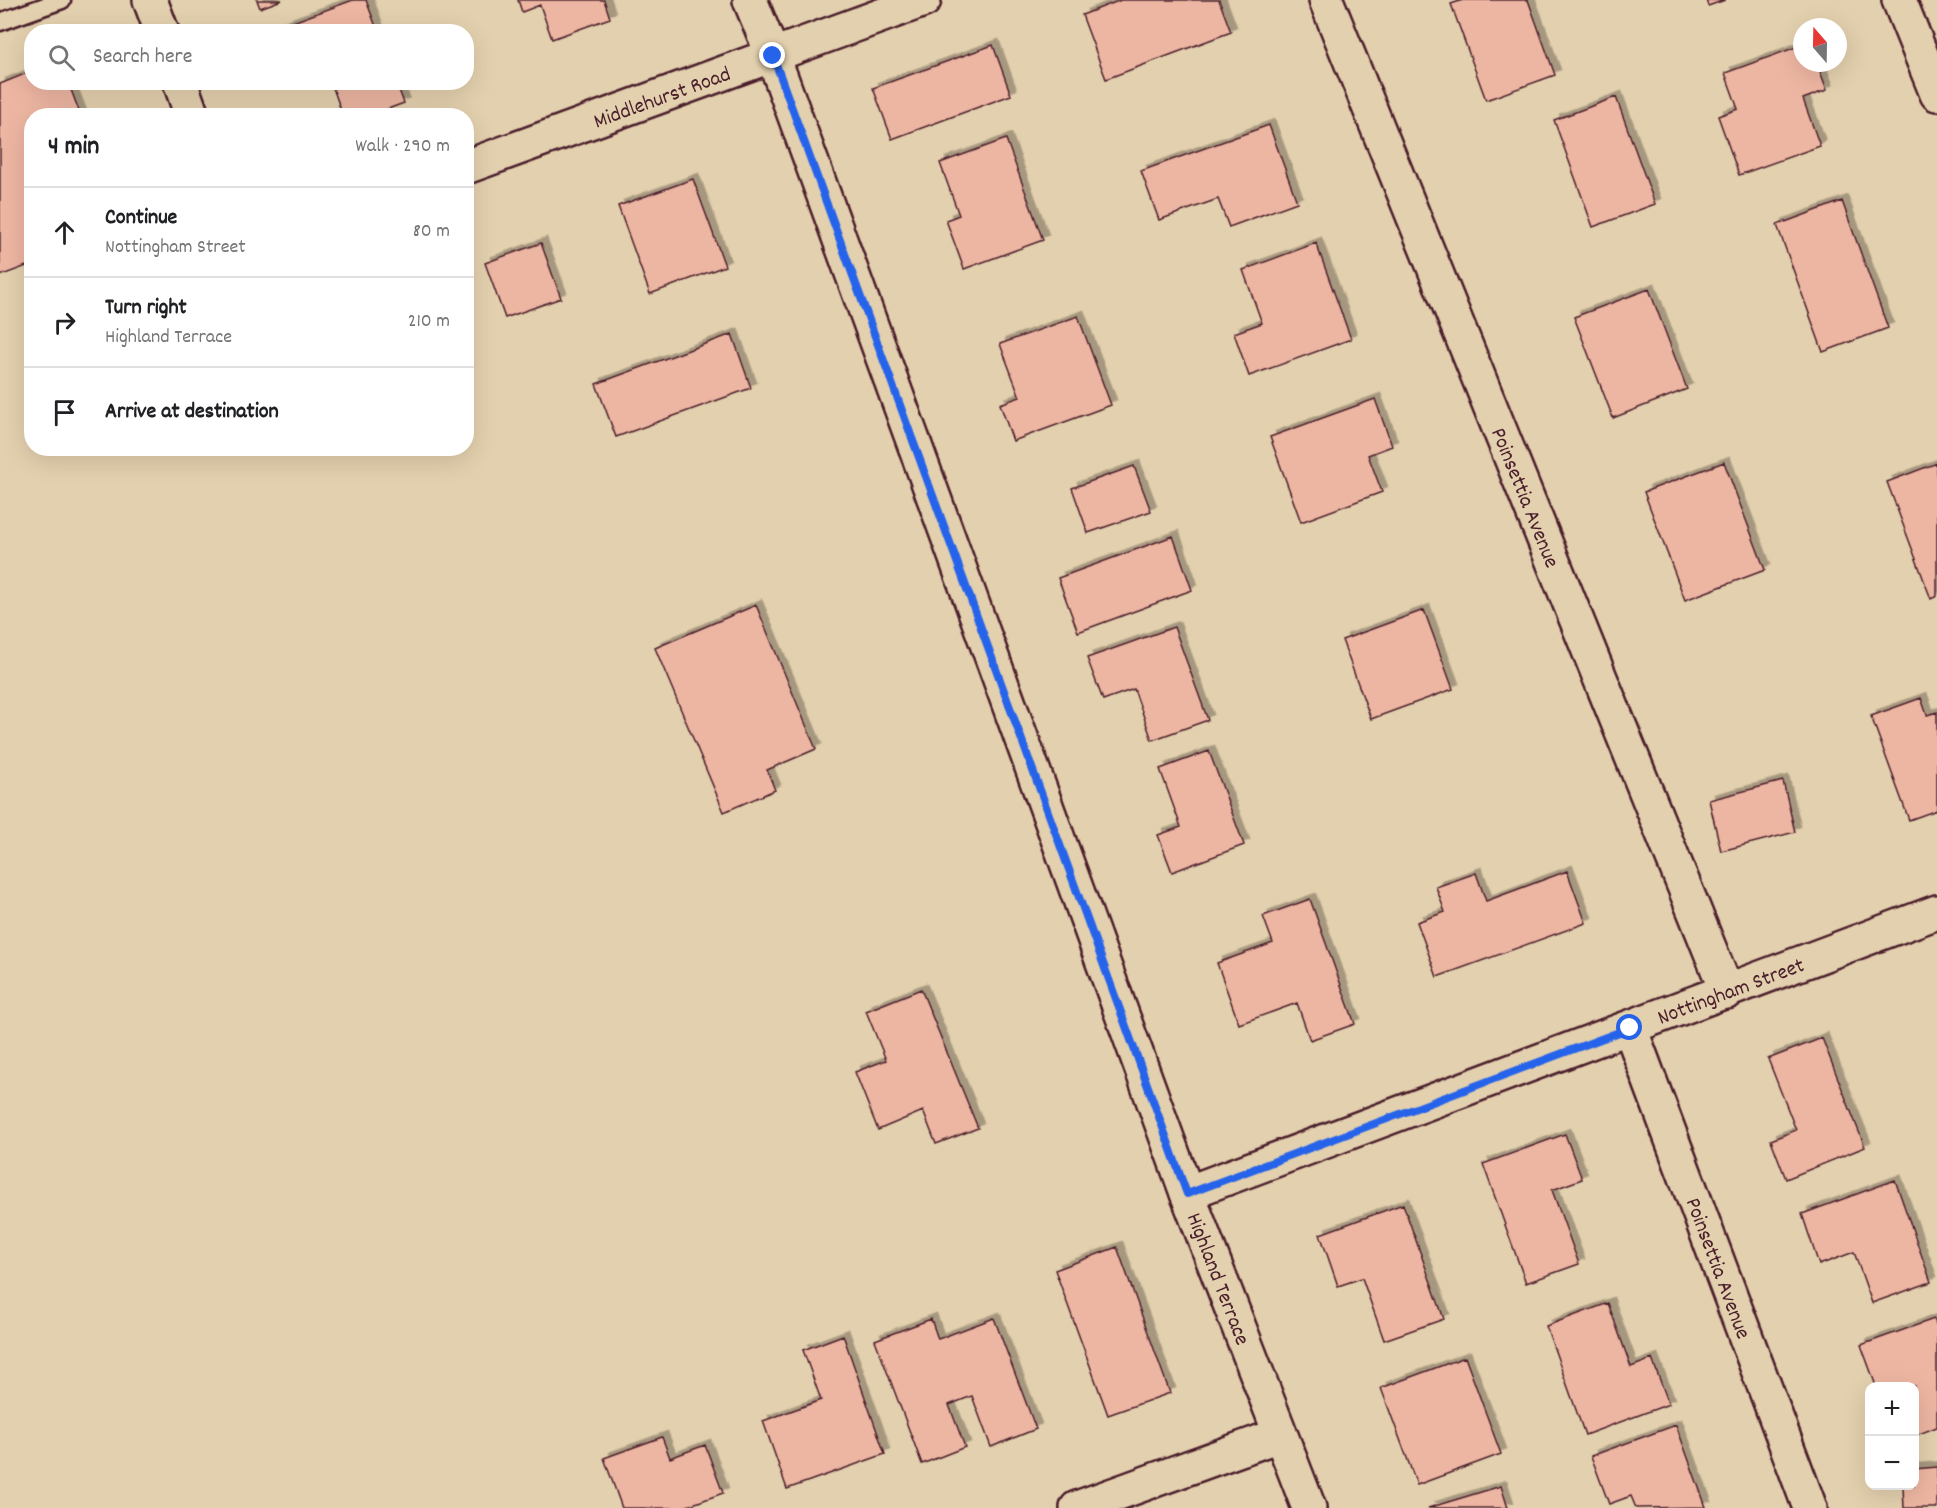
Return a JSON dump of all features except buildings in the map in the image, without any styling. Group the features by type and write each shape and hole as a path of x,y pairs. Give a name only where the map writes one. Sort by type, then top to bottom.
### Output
{"street":[{"path":"150,0 159,24"},
{"name":"Highland Terrace","path":"750,0 773,56 1187,1194 1309,1508"},
{"name":"Middlehurst Road","path":"474,164 924,0"},
{"name":"Poinsettia Avenue","path":"1326,0 1727,992"},
{"path":"1899,0 1937,94"},
{"path":"183,90 189,108"},
{"name":"Nottingham Street","path":"1187,1194 1937,912"},
{"name":"Poinsettia Avenue","path":"1630,1028 1810,1508"},
{"path":"1077,1508 1279,1435"}],"lane":[{"path":"0,22 62,0"}],"route":[{"path":"773,56 1187,1194 1630,1028"}]}
